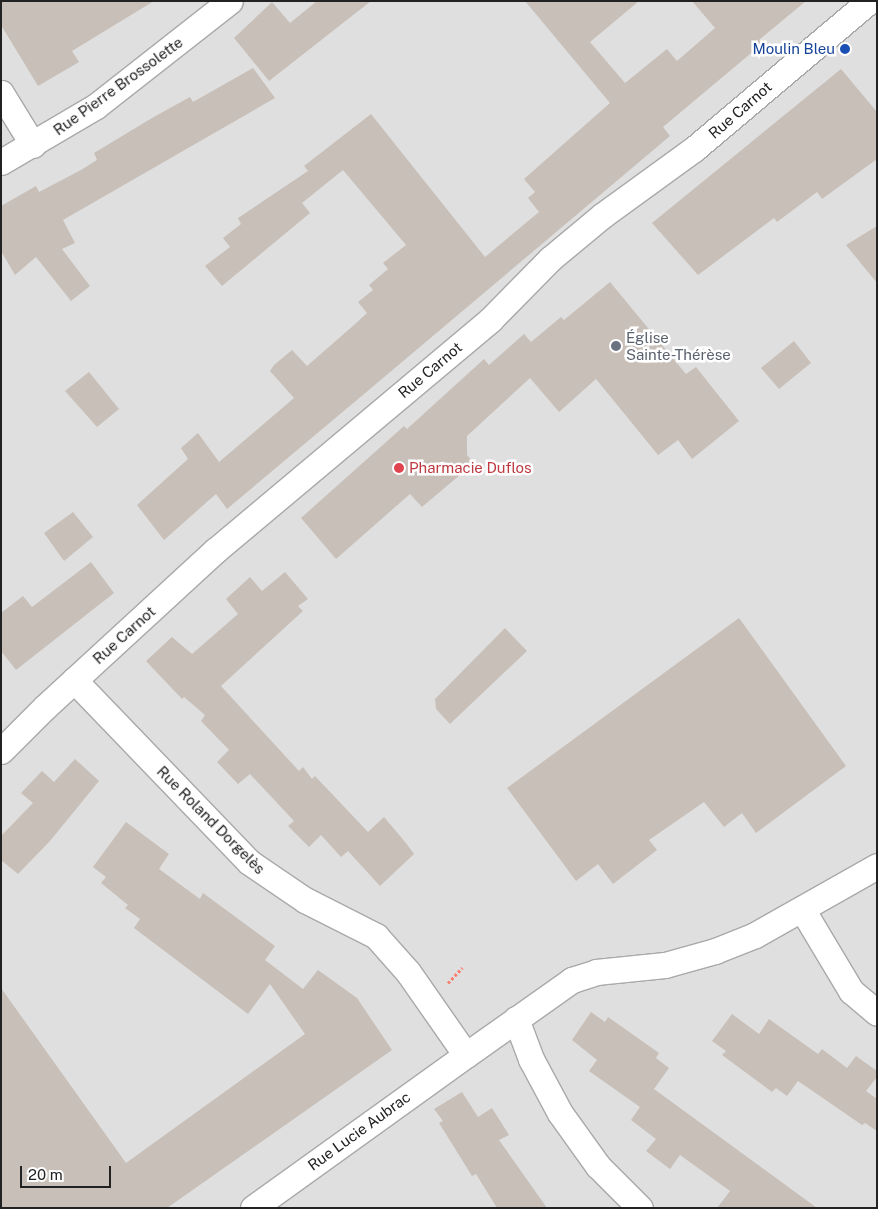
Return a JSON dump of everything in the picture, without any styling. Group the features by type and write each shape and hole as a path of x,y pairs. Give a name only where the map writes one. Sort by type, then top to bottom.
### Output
{"street":[{"name":"Rue Pierre Brossolette","path":"1,162 33,145 115,92 230,1"},
{"name":"Rue Carnot","path":"1,751 74,680 261,511 490,320 564,248 603,215 680,160 869,6"},
{"path":"1,94 33,145"},
{"name":"Rue Roland Dorgelès","path":"74,680 249,862 305,900 376,936 408,972 466,1055"},
{"path":"466,1055 516,1019 583,976 698,957 755,935 877,866"},
{"path":"802,909 851,991 877,1013"},
{"path":"516,1019 531,1059 560,1113 598,1166 640,1208"},
{"name":"Rue Lucie Aubrac","path":"253,1208 466,1055"}],"shaded area":[{"path":"1,1 877,1 877,1208 1,1208"}],"building":[{"path":"1,1 154,1 72,51 79,62 38,86 1,25"},
{"path":"317,1 371,1 269,81 234,38 272,2 290,23"},
{"path":"525,1 639,1 590,42 625,83 667,49 677,61 715,28 692,1 806,1 759,40 762,44 663,127 670,136 370,389 227,509 216,494 164,540 137,505 188,459 181,448 198,433 219,462 294,398 270,371 274,365 292,350 307,366 354,325 367,313 358,302 373,290 369,285 388,269 383,263 406,245 343,170 302,203 310,213 222,286 205,266 230,247 223,238 241,224 238,218 308,171 304,166 371,114 485,257 539,212 528,198 535,192 524,179 610,103"},
{"path":"253,68 275,98 63,220 75,243 62,249 90,286 71,301 36,257 15,275 1,251 1,206 36,186 39,192 81,170 97,160 94,153 152,118 190,97 193,102"},
{"path":"841,69 877,112 877,159 822,199 817,192 777,222 774,218 698,275 652,223"},
{"path":"877,226 877,283 846,245"},
{"path":"610,282 686,374 696,367 739,421 692,459 678,440 658,455 596,379 559,412 530,378 467,436 467,455 474,463 422,507 410,494 336,559 301,518 404,426 407,429 484,359 489,365 524,334 531,342 561,317 564,320"},
{"path":"794,341 811,363 779,389 761,368"},
{"path":"89,372 119,409 97,427 65,391"},
{"path":"73,512 93,537 64,561 44,533"},
{"path":"91,562 114,593 16,670 1,651 1,613 23,596 32,607"},
{"path":"285,572 308,599 298,606 303,611 221,686 299,771 303,767 312,779 315,776 368,832 384,817 406,843 414,854 380,886 348,851 341,857 321,835 309,847 288,826 294,821 250,774 238,784 217,762 229,750 201,721 205,715 184,697 182,699 146,661 172,637 192,654 238,614 226,599 250,577 262,591"},
{"path":"739,618 846,766 756,833 742,813 724,827 704,802 649,840 657,850 613,884 598,864 576,881 507,788"},
{"path":"505,628 527,651 450,724 436,709 435,699"},
{"path":"75,759 99,781 50,841 18,874 1,860 1,836 33,803 21,793 42,771 54,782"},
{"path":"126,822 169,854 159,869 200,899 203,893 275,946 265,960 303,989 318,970 357,998 392,1050 167,1208 1,1208 1,988 126,1163 305,1034 270,984 248,1014 134,928 140,919 125,908 128,905 101,883 106,877 93,867"},
{"path":"591,1012 605,1022 608,1017 659,1053 656,1058 669,1068 654,1089 817,1208 717,1208 730,1191 680,1155 670,1169 646,1151 656,1139 631,1120 640,1107 589,1071 597,1060 572,1040"},
{"path":"732,1014 759,1034 769,1019 818,1054 822,1049 847,1068 856,1056 877,1071 877,1077 866,1091 877,1099 877,1131 865,1123 862,1125 798,1081 787,1096 776,1088 772,1092 722,1055 726,1051 712,1041"},
{"path":"462,1092 478,1117 492,1108 509,1135 499,1140 547,1208 497,1208 476,1174 472,1176 439,1123 443,1121 434,1109"}],"place":[{"name":"Moulin Bleu","path":"845,49"},
{"name":"Église Sainte-Thérèse","path":"616,346"},
{"name":"Pharmacie Duflos","path":"399,468"}]}
